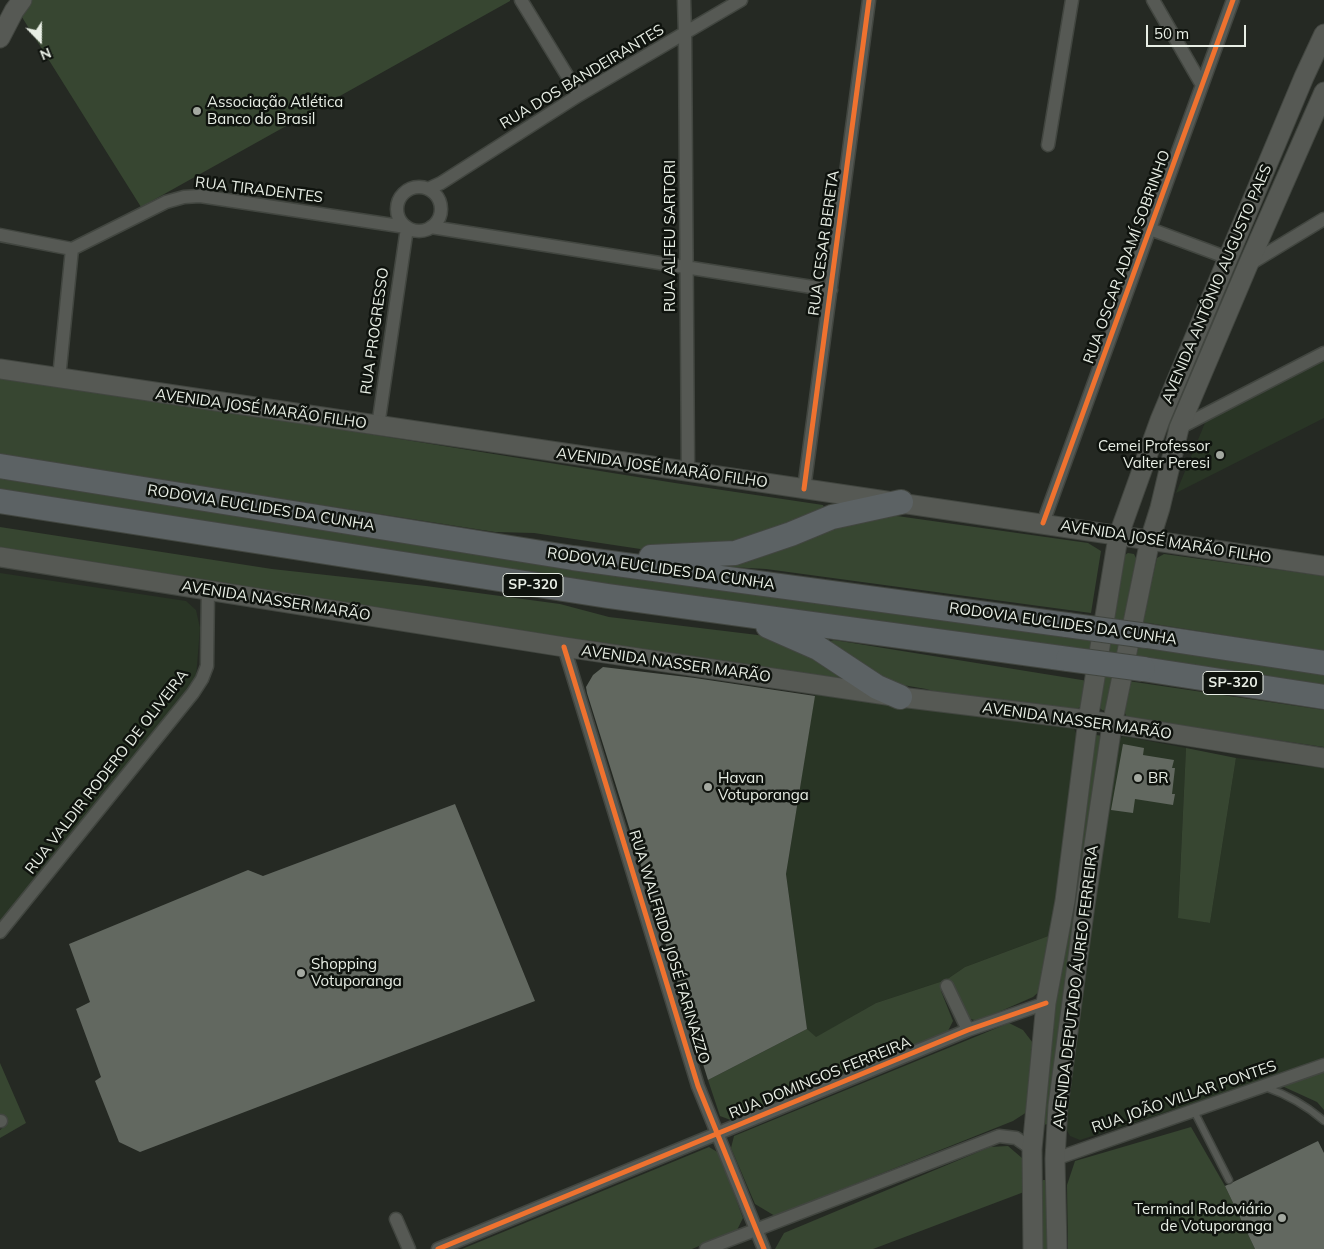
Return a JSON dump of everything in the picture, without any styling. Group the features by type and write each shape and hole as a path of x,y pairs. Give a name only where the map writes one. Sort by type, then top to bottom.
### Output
{"highway":[{"name":"RODOVIA EUCLIDES DA CUNHA","path":"0,466 573,558 1067,624 1324,663"},
{"name":"SP-320","path":"0,501 608,596 1143,669 1324,697"},
{"path":"573,558 671,557 735,553 791,534 832,517 901,502"},
{"path":"744,614 818,648 877,687 900,697"}],"main road":[{"path":"0,38 14,10 22,0"},
{"name":"AVENIDA ANTÔNIO AUGUSTO PAES","path":"1088,720 1118,536 1160,420 1304,77 1324,34"},
{"name":"AVENIDA ANTÔNIO AUGUSTO PAES","path":"1112,726 1150,540 1160,508 1179,428 1324,92"},
{"path":"1228,258 1248,265"},
{"name":"AVENIDA JOSÉ MARÃO FILHO","path":"0,369 1324,566"},
{"path":"1160,420 1179,428"},
{"name":"AVENIDA NASSER MARÃO","path":"0,556 564,647 900,697 1088,720 1112,726 1324,758"},
{"name":"AVENIDA DEPUTADO ÁUREO FERREIRA","path":"1032,1249 1032,1149 1046,1003 1065,901 1088,720"},
{"name":"AVENIDA DEPUTADO ÁUREO FERREIRA","path":"1057,1249 1055,1159 1058,1106 1085,905 1112,726"},
{"path":"1065,901 1085,905"},
{"path":"1032,1149 1055,1159"}],"street":[{"path":"521,0 579,95"},
{"name":"RUA ALFEU SARTORI","path":"684,0 688,472"},
{"name":"RUA DOS BANDEIRANTES","path":"428,190 579,95 741,0"},
{"name":"RUA CESAR BERETA","path":"804,489 869,0"},
{"path":"1048,145 1072,0"},
{"path":"1153,0 1202,86"},
{"name":"RUA OSCAR ADAMÍ SOBRINHO","path":"1043,523 1233,0"},
{"path":"438,200 441,183"},
{"path":"431,227 440,215 438,200 428,190 422,188 409,190 400,198 397,210 398,217 410,228 431,227 831,290"},
{"name":"RUA TIRADENTES","path":"72,248 166,202 184,197 200,196 410,228"},
{"path":"1248,265 1324,219"},
{"name":"RUA PROGRESSO","path":"378,426 404,241 410,228"},
{"path":"1150,229 1228,258"},
{"path":"0,235 72,248 58,378"},
{"path":"1179,428 1324,353"},
{"name":"RUA VALDIR RODERO DE OLIVEIRA","path":"0,932 202,679 207,666 208,590"},
{"name":"RUA WALFRIDO JOSÉ FARINAZZO","path":"564,647 698,1086 754,1229 764,1249"},
{"path":"947,986 968,1030"},
{"name":"RUA DOMINGOS FERREIRA","path":"438,1249 968,1030 1046,1003"},
{"name":"RUA JOÃO VILLAR PONTES","path":"1055,1159 1324,1065"},
{"path":"706,1249 999,1136 1016,1138 1032,1149"},
{"path":"396,1219 408,1249"}],"lane":[{"path":"1264,1086 1308,1106 1324,1121"},
{"path":"1194,1111 1228,1180"}],"shaded area":[{"name":"Associação Atlética Banco do Brasil","path":"30,0 510,1 141,207 20,14"},
{"name":"Cemei Professor Valter Peresi","path":"1324,358 1324,418 1176,493 1207,418"},
{"path":"0,375 823,505 825,511 733,549 647,550 534,533 495,532 32,460 0,454"},
{"path":"0,473 1096,636 1094,653 743,609 0,495"},
{"path":"890,515 1088,543 1101,551 1091,613 766,569 730,567 728,561 838,523"},
{"path":"0,527 272,569 426,586 560,604 609,617 766,636 815,651 851,678 840,679 782,674 0,552"},
{"path":"1128,553 1134,554 1137,560 1106,711 1098,706 1123,556"},
{"path":"1164,554 1324,576 1324,651 1142,622 1157,558"},
{"path":"0,573 186,601 196,610 200,628 196,678 185,695 0,926"},
{"path":"834,640 1088,681 1084,705 1075,710 954,697 926,689 897,684 825,642"},
{"path":"1137,643 1324,672 1324,688 1134,657"},
{"path":"1128,681 1324,710 1324,747 1127,718 1124,711"},
{"path":"815,693 901,703 1074,729 1080,740 1051,935 965,967 946,980 876,1003 815,1038 807,1029 786,874"},
{"path":"1096,735 1103,736 1082,894 1076,898 1072,897 1093,739"},
{"path":"1123,736 1186,748 1178,917 1210,923 1236,758 1324,768 1324,1058 1262,1081 1080,1140 1070,1136 1064,1125 1116,743"},
{"path":"1186,748 1236,758 1210,923 1178,918"},
{"path":"1072,913 1078,914 1048,1124 1043,1125 1054,1003 1068,915"},
{"path":"1051,935 1042,989 1033,997 978,1021 967,1018 948,981 941,985 941,991 953,1021 947,1033 736,1122 720,1116 708,1080 807,1029 816,1037 876,1003 946,980 965,967"},
{"path":"1009,1023 1023,1030 1036,1047 1027,1112 1013,1121 775,1216 755,1204 731,1148 734,1136"},
{"path":"0,1063 26,1123 0,1138 0,1130 6,1125 0,1116"},
{"path":"1324,1072 1324,1110 1317,1102 1282,1086"},
{"path":"1191,1127 1225,1186 1255,1249 1068,1249 1067,1185 1075,1161"},
{"path":"1008,1146 1022,1158 1024,1192 873,1249 775,1249 784,1233 990,1147"},
{"path":"709,1147 719,1153 743,1218 737,1230 692,1249 462,1249"},
{"path":"1043,1180 1048,1180 1051,1249 1036,1249 1039,1185"}],"building":[{"name":"Havan Votuporanga","path":"603,667 695,678 815,696 786,874 807,1029 708,1080 587,693 586,687 593,675"},
{"name":"BR","path":"1123,744 1144,748 1143,755 1174,760 1172,768 1175,768 1172,794 1175,794 1173,805 1135,799 1133,813 1111,810"},
{"name":"Shopping Votuporanga","path":"455,804 535,1001 140,1152 119,1142 95,1081 101,1077 76,1009 90,1002 69,944 248,870 263,876"},
{"name":"Terminal Rodoviário de Votuporanga","path":"1318,1141 1324,1153 1324,1249 1255,1249 1225,1186"}],"cycle path":[{"path":"804,489 869,0"},
{"path":"1043,523 1233,0"},
{"path":"564,647 698,1086 764,1249"},
{"path":"438,1249 968,1030 1046,1003"}],"place":[{"name":"Associação Atlética Banco do Brasil","path":"197,111"},
{"name":"Cemei Professor Valter Peresi","path":"1220,455"},
{"name":"BR","path":"1138,778"},
{"name":"Havan Votuporanga","path":"708,787"},
{"name":"Shopping Votuporanga","path":"301,973"},
{"name":"Terminal Rodoviário de Votuporanga","path":"1282,1218"}]}
